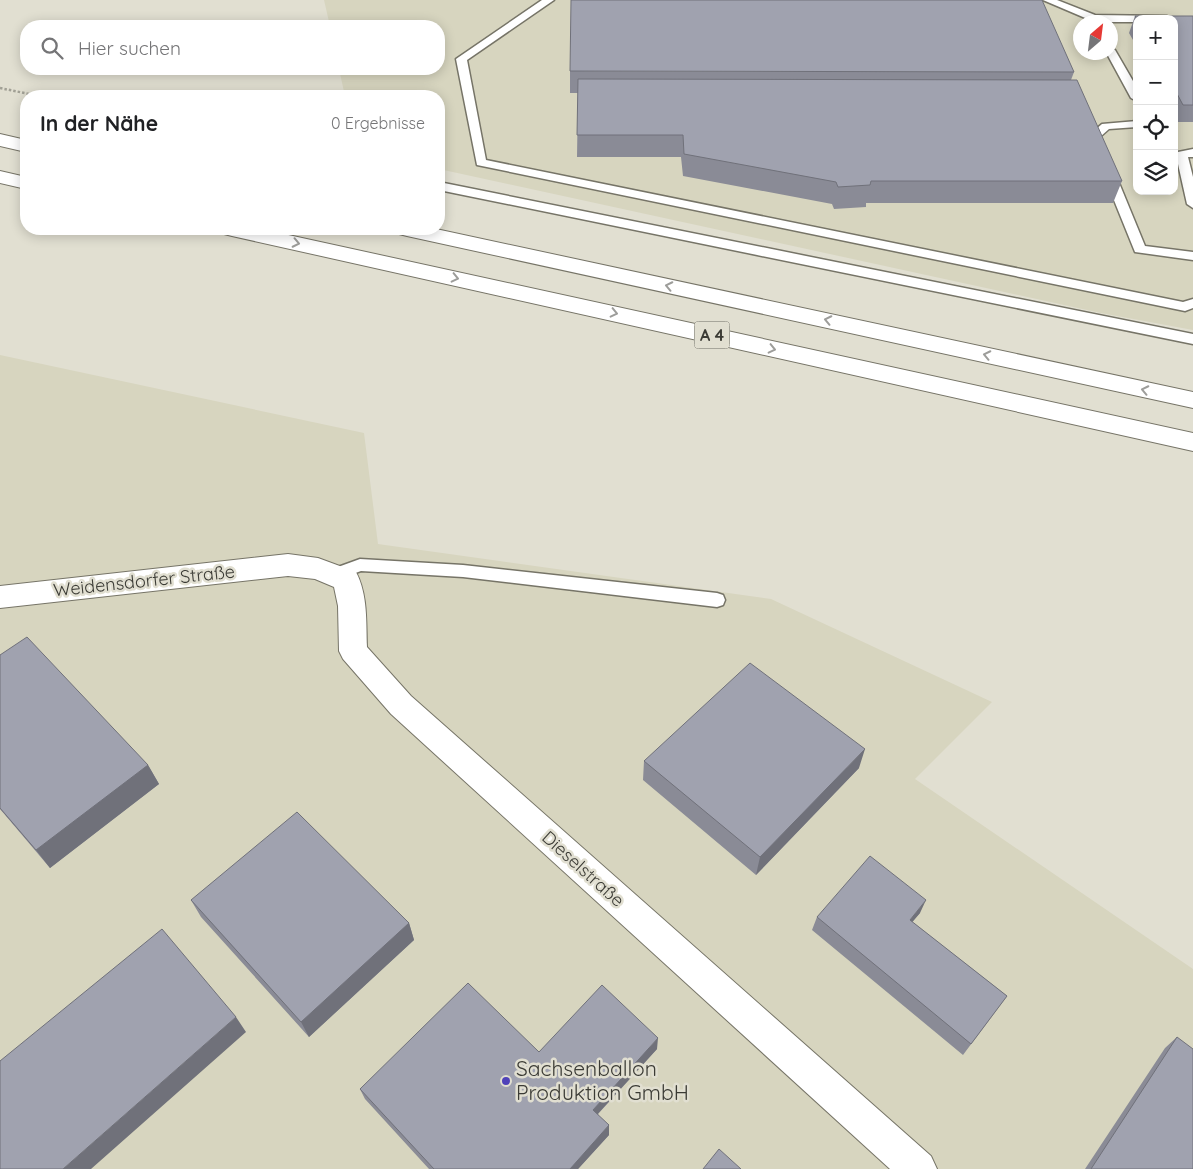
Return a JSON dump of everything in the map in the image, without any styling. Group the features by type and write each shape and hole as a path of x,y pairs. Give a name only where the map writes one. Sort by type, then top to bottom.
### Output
{"main road":[{"path":"0,140 20,145"},
{"path":"0,177 20,181"},
{"name":"A 4","path":"259,235 1193,442"},
{"name":"A 4","path":"435,235 1193,400"},
{"name":"Dieselstraße","path":"288,565 318,569 346,580 352,606 353,651 401,705 918,1169"},
{"name":"Weidensdorfer Straße","path":"0,597 288,565"}],"lane":[{"path":"549,0 461,59 481,162 1185,307 1193,303"},
{"path":"1048,0 1083,15"},
{"path":"1118,20 1133,19"},
{"path":"1116,60 1133,91"},
{"path":"1133,124 1106,126 1094,136 1140,249 1193,256"},
{"path":"1193,153 1182,155 1193,204"},
{"path":"445,187 1193,339"},
{"path":"333,575 360,565 463,571 717,600"}],"path":[{"path":"0,88 20,92"}],"shaded area":[{"path":"324,0 1193,0 1193,330 1101,313 445,170 445,90 344,90 340,75 445,75 445,20 329,20"},
{"path":"0,355 364,433 378,544 771,599 992,702 915,779 1193,969 1193,1169 0,1169"}],"building":[{"path":"571,0 1042,0 1074,72 570,71"},
{"path":"1178,16 1193,16 1193,105 1183,105 1178,96"},
{"path":"578,79 1077,80 1122,181 871,181 870,185 838,187 836,182 684,154 683,135 577,135"},
{"path":"27,637 148,765 36,850 0,808 0,655"},
{"path":"750,663 865,749 760,857 644,761"},
{"path":"297,812 409,923 301,1022 191,900"},
{"path":"870,856 926,900 910,920 1007,996 971,1044 817,917"},
{"path":"162,929 236,1017 63,1169 0,1169 0,1061"},
{"name":"Sachsenballon Produktion GmbH","path":"468,983 539,1052 602,985 658,1038 593,1110 609,1125 570,1169 434,1169 360,1089"},
{"path":"1177,1037 1193,1049 1193,1169 1091,1169"},
{"path":"719,1149 741,1169 703,1169"}],"place":[{"name":"Sachsenballon Produktion GmbH","path":"506,1081"}]}
